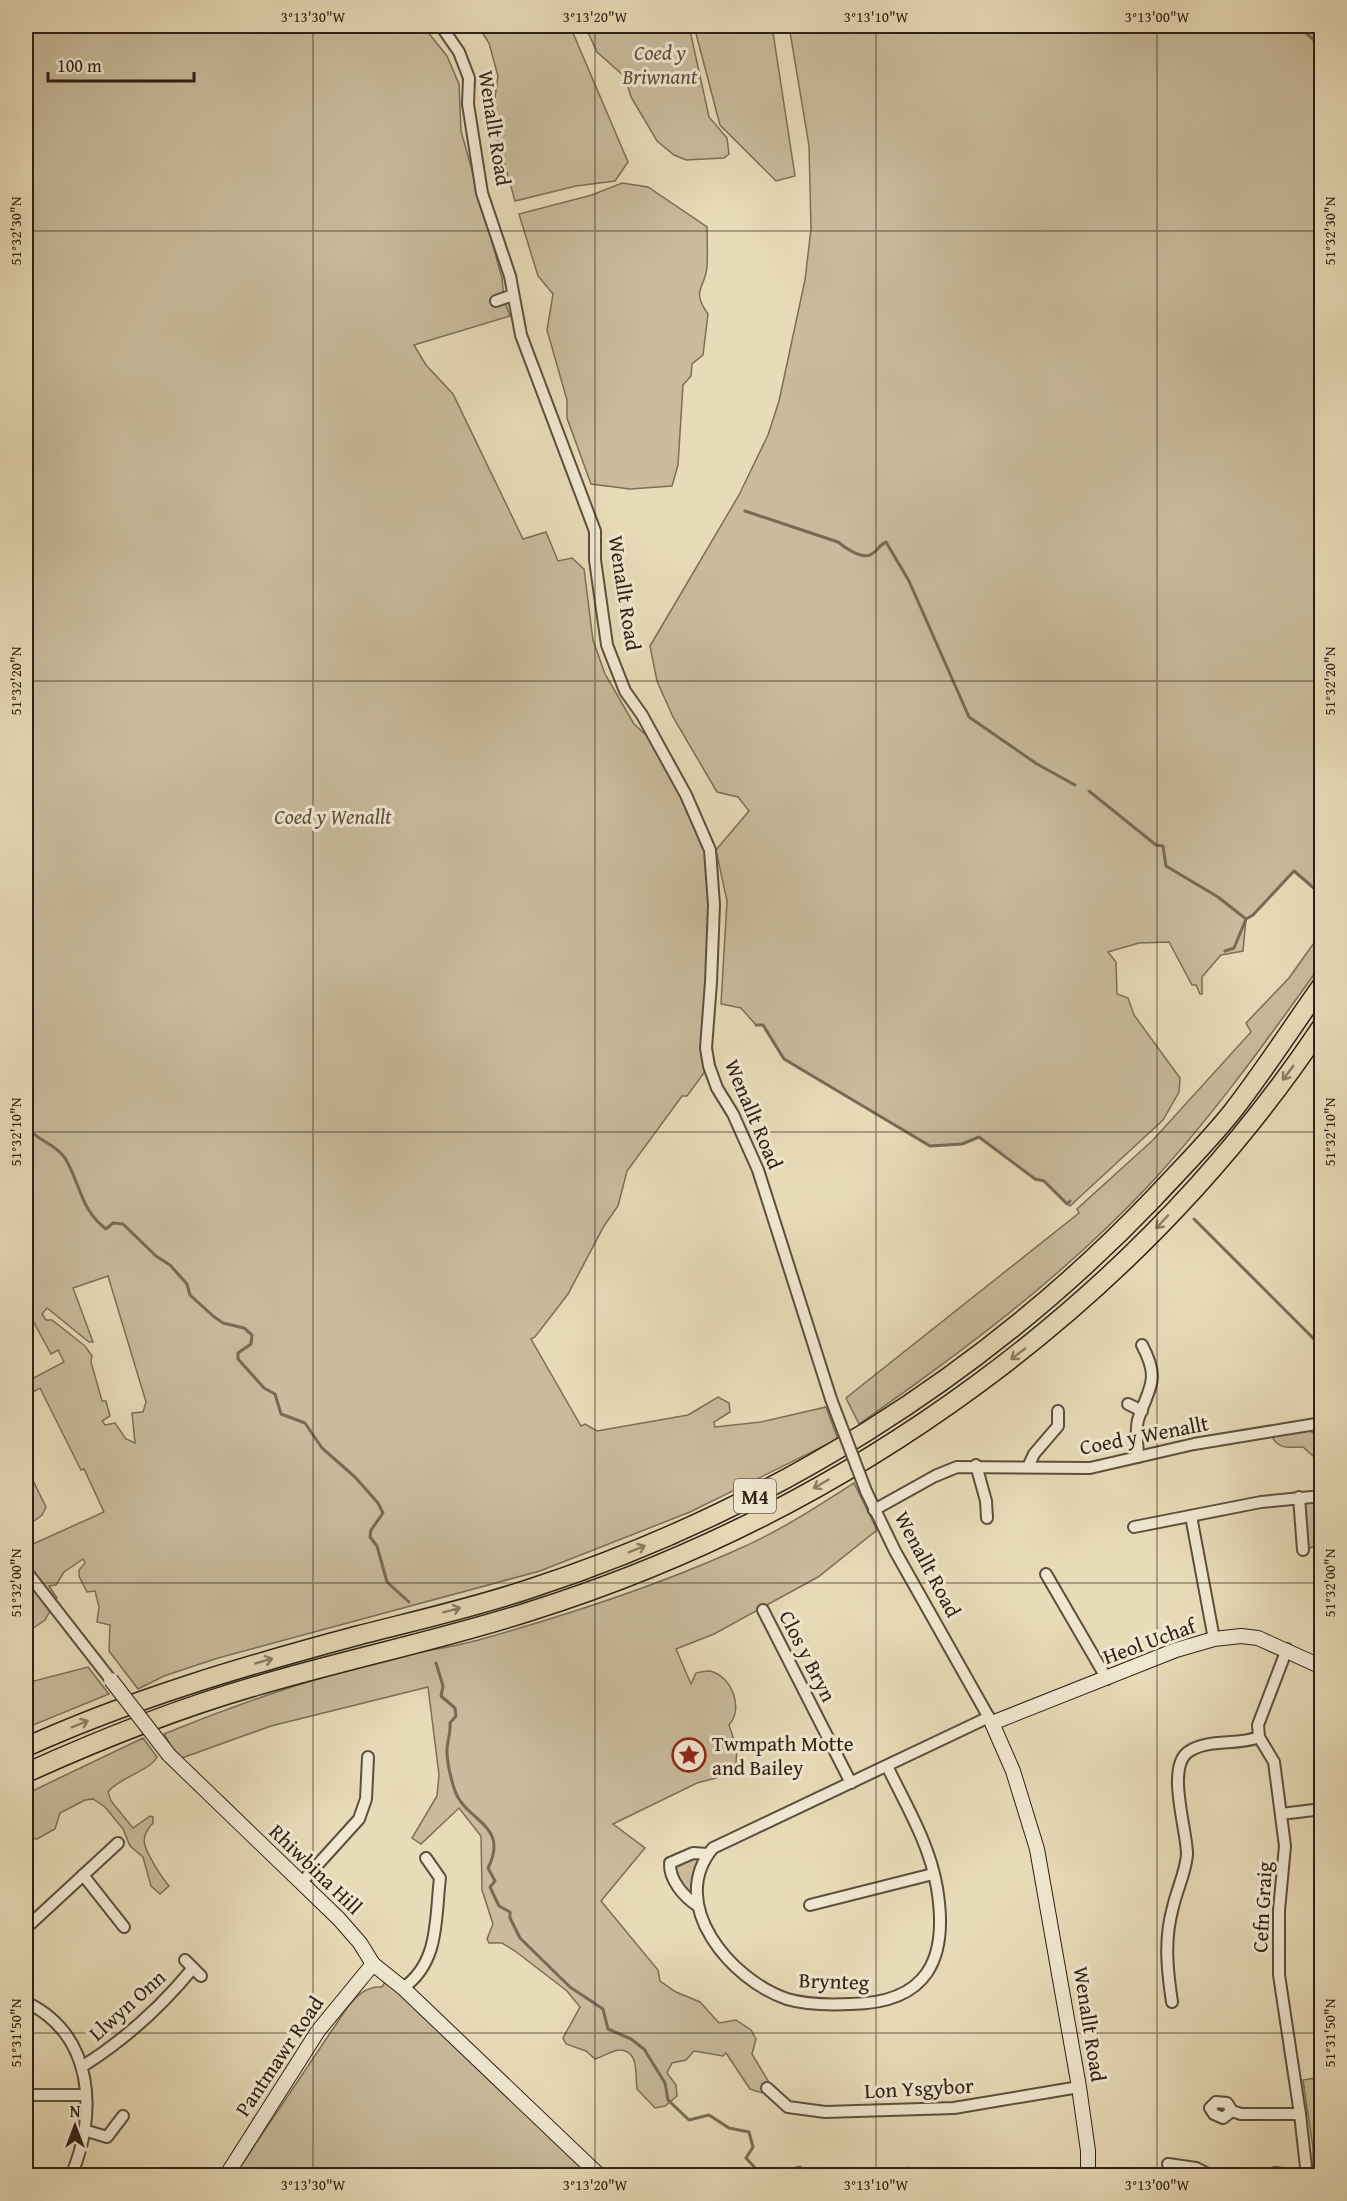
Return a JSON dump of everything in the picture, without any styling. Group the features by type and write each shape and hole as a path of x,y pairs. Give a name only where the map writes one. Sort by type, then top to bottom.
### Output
{"highway":[{"name":"M4","path":"26,1747 121,1707 232,1671 524,1591 577,1573 687,1529 809,1468 905,1408 980,1354 1086,1266 1189,1160 1231,1113 1322,985"},
{"name":"M4","path":"26,1773 134,1725 257,1685 532,1611 672,1559 806,1493 919,1426 972,1389 1022,1351 1106,1278 1245,1130 1322,1026"}],"street":[{"name":"Wenallt Road","path":"441,26 459,52 470,78 468,104 482,193 510,276 521,334 595,531 595,560 608,645 625,691 642,715 686,795 710,850 714,905 706,1048 709,1065 717,1088 733,1114 758,1170 831,1399 866,1491 895,1551 990,1720 1013,1772 1037,1849 1079,2087 1088,2151 1088,2175"},
{"path":"496,301 513,295"},
{"path":"1138,1457 1137,1431 1153,1383 1153,1372 1142,1345"},
{"path":"1128,1404 1142,1412"},
{"path":"1028,1467 1034,1454 1058,1426 1058,1411"},
{"name":"Coed y Wenallt","path":"874,1510 947,1470 976,1466 1090,1468 1194,1444 1322,1423"},
{"path":"976,1466 986,1500 987,1518"},
{"path":"1134,1527 1299,1497 1322,1496"},
{"path":"1299,1497 1304,1550"},
{"path":"1191,1516 1214,1639"},
{"name":"Rhiwbina Hill","path":"26,1571 169,1755 353,1934 373,1964 403,1988 600,2175"},
{"path":"1046,1574 1107,1679"},
{"name":"Clos y Bryn","path":"763,1610 851,1783"},
{"name":"Heol Uchaf","path":"990,1720 1107,1679 1176,1650 1214,1639 1241,1636 1258,1638 1287,1649 1322,1667"},
{"path":"1172,2002 1166,1947 1172,1909 1185,1869 1187,1853 1178,1783 1181,1760 1188,1752 1204,1746 1259,1737 1258,1725 1263,1708 1287,1649"},
{"name":"Brynteg","path":"887,1766 924,1845 933,1874 939,1913 934,1959 926,1975 913,1989 882,2002 845,2005 812,2003 788,1999 769,1990 733,1965 701,1919 695,1895 697,1874 708,1854 713,1848 887,1766 990,1720"},
{"name":"Cefn Graig","path":"1259,1737 1274,1762 1285,1846 1279,1910 1279,1975 1300,2114 1306,2175"},
{"path":"301,1883 359,1819 366,1799 368,1757"},
{"path":"1281,1814 1322,1809"},
{"path":"26,1928 118,1843"},
{"name":"Brynteg","path":"698,1906 686,1898 670,1871 670,1863 693,1853 708,1854"},
{"path":"403,1988 416,1979 428,1962 433,1940 440,1878 426,1858"},
{"path":"810,1905 933,1874"},
{"path":"83,1875 124,1927"},
{"name":"Llwyn Onn","path":"83,2066 138,2027 197,1972 185,1960"},
{"name":"Pantmawr Road","path":"226,2175 318,2031 373,1964"},
{"path":"26,2002 49,2017 63,2031 83,2066 87,2131 71,2175"},
{"name":"Lon Ysgybor","path":"767,2088 788,2107 825,2112 954,2108 1079,2087"},
{"path":"26,2095 86,2095"},
{"path":"1232,2111 1241,2114 1300,2114"},
{"path":"87,2131 107,2137 123,2116"},
{"path":"1168,2164 1196,2168 1212,2175"},
{"path":"1269,2175 1275,2173 1299,2175"}],"green space":[{"name":"Coed y Wenallt","path":"26,26 423,26 447,56 459,84 461,131 502,278 504,300 510,316 414,345 426,365 453,394 523,539 546,532 558,561 572,558 584,569 593,640 605,674 634,724 659,747 710,850 709,1066 687,1096 682,1096 627,1171 618,1206 604,1226 568,1294 535,1337 531,1339 581,1426 585,1424 597,1431 688,1415 718,1397 729,1403 730,1412 714,1422 715,1427 761,1422 826,1407 838,1439 690,1512 540,1571 218,1658 164,1676 138,1689 109,1651 110,1625 97,1622 99,1607 95,1591 87,1592 79,1576 79,1570 85,1563 83,1559 64,1572 56,1585 49,1586 57,1598 45,1620 32,1629 26,1641 26,1531 33,1544 104,1512 84,1469 81,1470 40,1388 26,1396 26,1382 64,1362 58,1350 51,1354 26,1308","holes":["108,1276 146,1402 143,1412 132,1413 135,1443 126,1439 115,1423 105,1425 102,1421 110,1416 106,1401 102,1401 91,1362 92,1356 85,1346 52,1320 46,1320 42,1314 47,1308 89,1342 93,1342 73,1288"]},
{"path":"478,26 570,26 628,162 615,181 576,186 515,201 492,119 498,76 489,43"},
{"name":"Coed y Briwnant","path":"585,26 689,26 709,117 727,138 729,154 724,158 686,160 674,155 657,141 631,97 625,77 597,52"},
{"path":"694,26 772,26 795,176 776,181 720,125"},
{"path":"789,26 1321,26 1321,895 1294,871 1253,915 1246,919 1243,951 1221,955 1202,977 1202,994 1196,985 1192,985 1169,942 1139,943 1108,952 1116,962 1117,994 1128,998 1134,1015 1180,1078 1179,1092 1163,1120 1070,1206 1044,1181 1035,1179 979,1137 962,1144 930,1146 784,1059 763,1025 756,1025 741,1008 721,1004 727,901 716,850 749,811 738,797 717,792 673,717 657,681 650,646 739,495 768,435 779,401 805,280 811,229 809,146"},
{"path":"622,183 648,187 707,227 707,266 700,289 700,299 708,314 703,355 692,364 691,376 683,385 678,465 672,486 630,489 591,484 567,418 567,400 547,330 553,294 538,276 519,214 592,195"},
{"path":"1321,933 1321,963 1318,969 1216,1106 1150,1184 1117,1218 1047,1282 936,1369 859,1424 846,1398 1079,1213 1077,1209 1153,1140 1251,1032 1246,1023 1289,978"},
{"path":"1300,1427 1321,1436 1321,1463 1303,1447 1287,1447 1275,1442 1270,1432"},
{"path":"26,1466 46,1507 42,1515 26,1527"},
{"path":"854,1483 877,1530 818,1577 714,1634 676,1649 691,1684 696,1673 710,1671 718,1674 730,1686 735,1711 729,1725 737,1749 736,1763 716,1778 697,1783 613,1824 645,1848 601,1901 658,1970 660,1981 676,1992 700,2002 719,2023 736,2020 751,2030 756,2039 752,2054 770,2084 762,2093 750,2089 726,2053 723,2056 694,2051 686,2060 672,2063 667,2073 676,2085 677,2096 665,2106 655,2108 637,2089 635,2064 630,2054 618,2050 595,2059 586,2051 566,2044 563,2038 580,2007 567,1991 515,1951 502,1943 489,1943 487,1939 493,1924 482,1890 481,1836 459,1808 421,1844 412,1838 437,1796 439,1775 428,1687 271,1726 179,1759 164,1734 250,1701 368,1664 482,1639 640,1589 748,1545 810,1511"},
{"path":"1321,1496 1321,1528 1313,1547 1303,1550 1299,1497"},
{"path":"88,1667 109,1694 26,1728 26,1683"},
{"path":"143,1738 157,1757 148,1766 108,1792 111,1801 133,1828 150,1816 153,1817 153,1823 145,1834 144,1840 149,1855 169,1886 160,1894 151,1886 143,1857 130,1846 123,1829 105,1807 93,1799 85,1800 60,1813 55,1829 37,1839 26,1837 26,1794"},
{"path":"708,1854 695,1895 686,1898 670,1863"},
{"path":"389,1976 600,2176 234,2176 347,2008 366,1990 382,1987"},
{"path":"1321,2077 1321,2175 1313,2175 1313,2148 1303,2080"}],"waterway":[{"path":"1298,26 1314,40 1322,40"},
{"path":"745,511 838,542 853,552 866,556 872,554 886,542 909,581 969,717 1037,764 1075,785"},
{"path":"1089,791 1156,845 1163,846 1166,866 1218,897 1246,919"},
{"path":"1225,951 1234,948 1246,919 1253,915 1294,871 1322,895"},
{"path":"756,1025 763,1025 784,1059 930,1146 962,1144 979,1137 1035,1179 1044,1181 1067,1204 1070,1201"},
{"path":"26,1126 34,1135 56,1149 65,1158 86,1205 97,1221 106,1229 113,1223 123,1224 156,1256 170,1265 187,1284 190,1295 213,1316 223,1323 244,1328 252,1335 251,1344 238,1353 238,1359 264,1388 275,1394 281,1414 305,1423 322,1448 355,1477 378,1503 383,1513 371,1530 370,1537 377,1546 387,1582 409,1602"},
{"path":"1194,1219 1322,1347"},
{"path":"436,1663 443,1686 441,1696 455,1708 456,1716 450,1723 447,1747 451,1776 460,1801 490,1832 494,1842 488,1868 495,1881 490,1887 499,1906 510,1912 510,1918 520,1938 570,1987 603,2009 608,2029 631,2039 644,2049 665,2083 668,2100 689,2120 709,2115 729,2128 749,2132 753,2147 746,2158 758,2171 768,2176"},
{"path":"797,2176 796,2168 800,2167 813,2176"},
{"path":"888,2176 908,2168 935,2172 943,2176"}],"place":[{"name":"Twmpath Motte and Bailey","path":"689,1755"}]}
